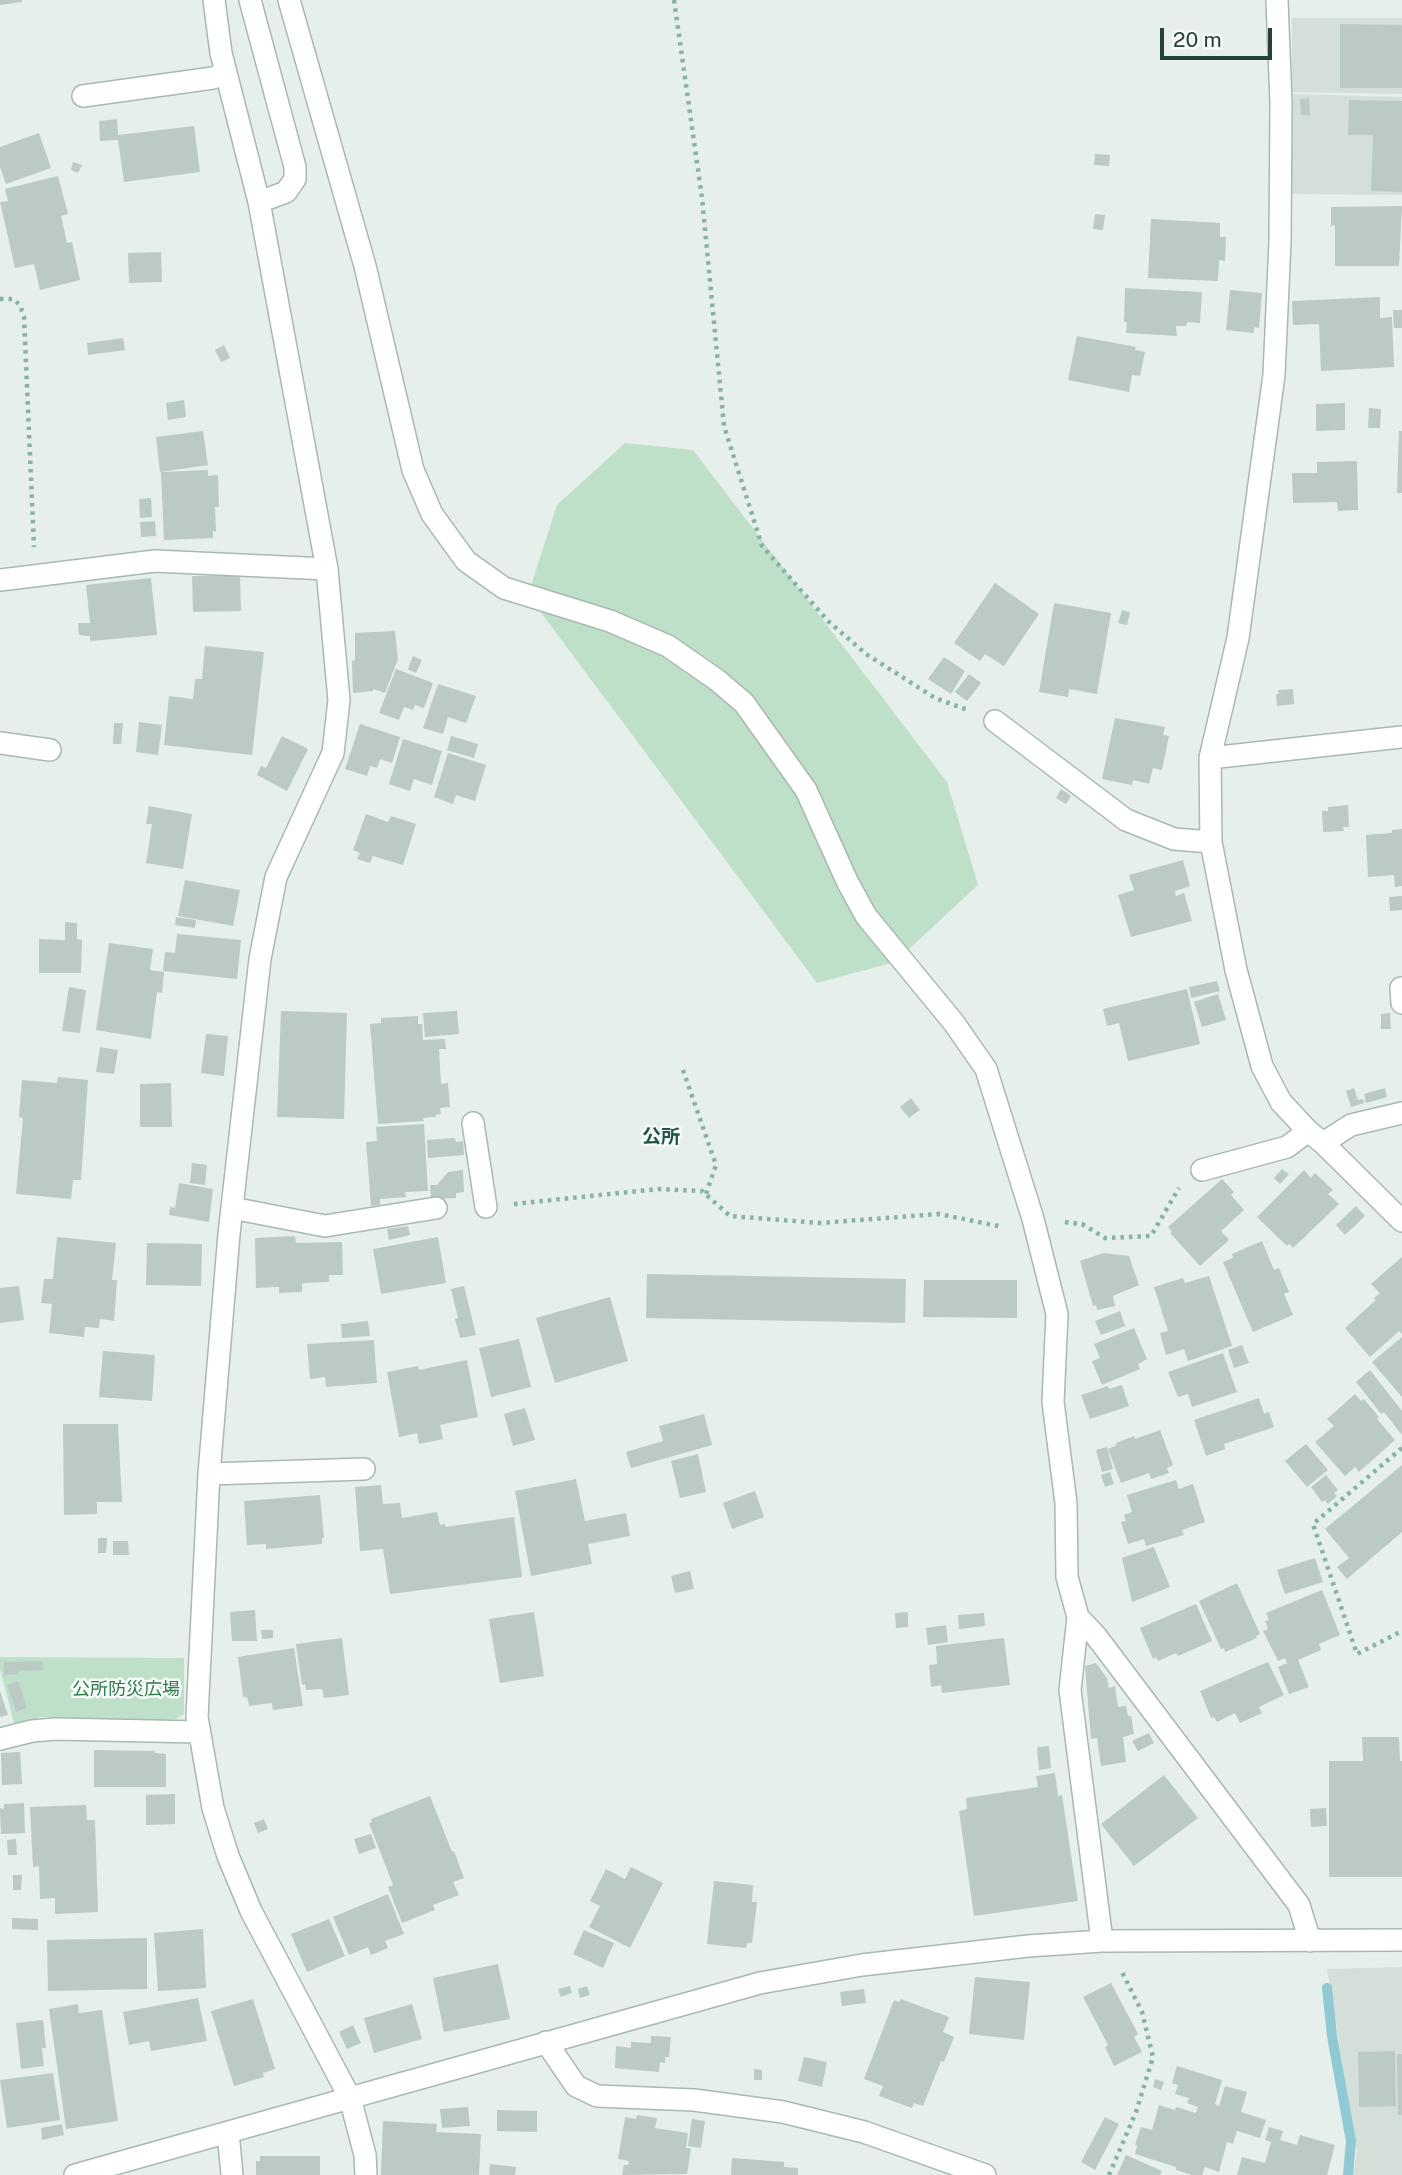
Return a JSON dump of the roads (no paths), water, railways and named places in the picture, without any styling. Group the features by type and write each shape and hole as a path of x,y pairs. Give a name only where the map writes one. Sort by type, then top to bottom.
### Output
{"street":[{"path":"214,0 220,53 259,202 327,569 339,700 333,753 276,877 260,959 232,1208 209,1474 198,1732 213,1808 228,1856 251,1911 350,2098 365,2155 366,2175"},
{"path":"250,0 295,167 295,179 286,192 259,202"},
{"path":"289,0 365,266 413,470 432,514 466,561 505,588 610,621 668,646 717,680 744,703 806,790 847,881 866,916 954,1023 986,1069 1034,1226 1057,1314 1053,1402 1066,1503 1067,1577 1078,1617 1070,1690 1108,1941"},
{"path":"1277,0 1281,131 1280,241 1274,374 1238,638 1210,758 1211,842 1236,970 1262,1066 1281,1102 1402,1221"},
{"path":"83,96 213,78 225,73"},
{"path":"0,580 155,561 327,569"},
{"path":"995,721 1126,820 1174,839 1211,842"},
{"path":"1210,758 1402,737"},
{"path":"0,743 50,750"},
{"path":"1202,1170 1287,1147 1351,1125 1402,1113"},
{"path":"473,1123 486,1207"},
{"path":"232,1208 325,1226 436,1208"},
{"path":"209,1474 363,1469"},
{"path":"1078,1617 1096,1636 1299,1905 1310,1941"},
{"path":"0,1738 55,1729 198,1732"},
{"path":"75,2175 760,1983 862,1965 1028,1946 1108,1941 1402,1940"},
{"path":"546,2042 576,2086 597,2096 694,2100 783,2112 864,2132 985,2175"},
{"path":"228,2132 232,2175"}],"waterway":[{"path":"1327,1988 1332,2036 1351,2141 1348,2175"}],"district":[{"name":"公所","path":"661,1137"}],"park label":[{"name":"公所防災広場","path":"126,1689"}]}
